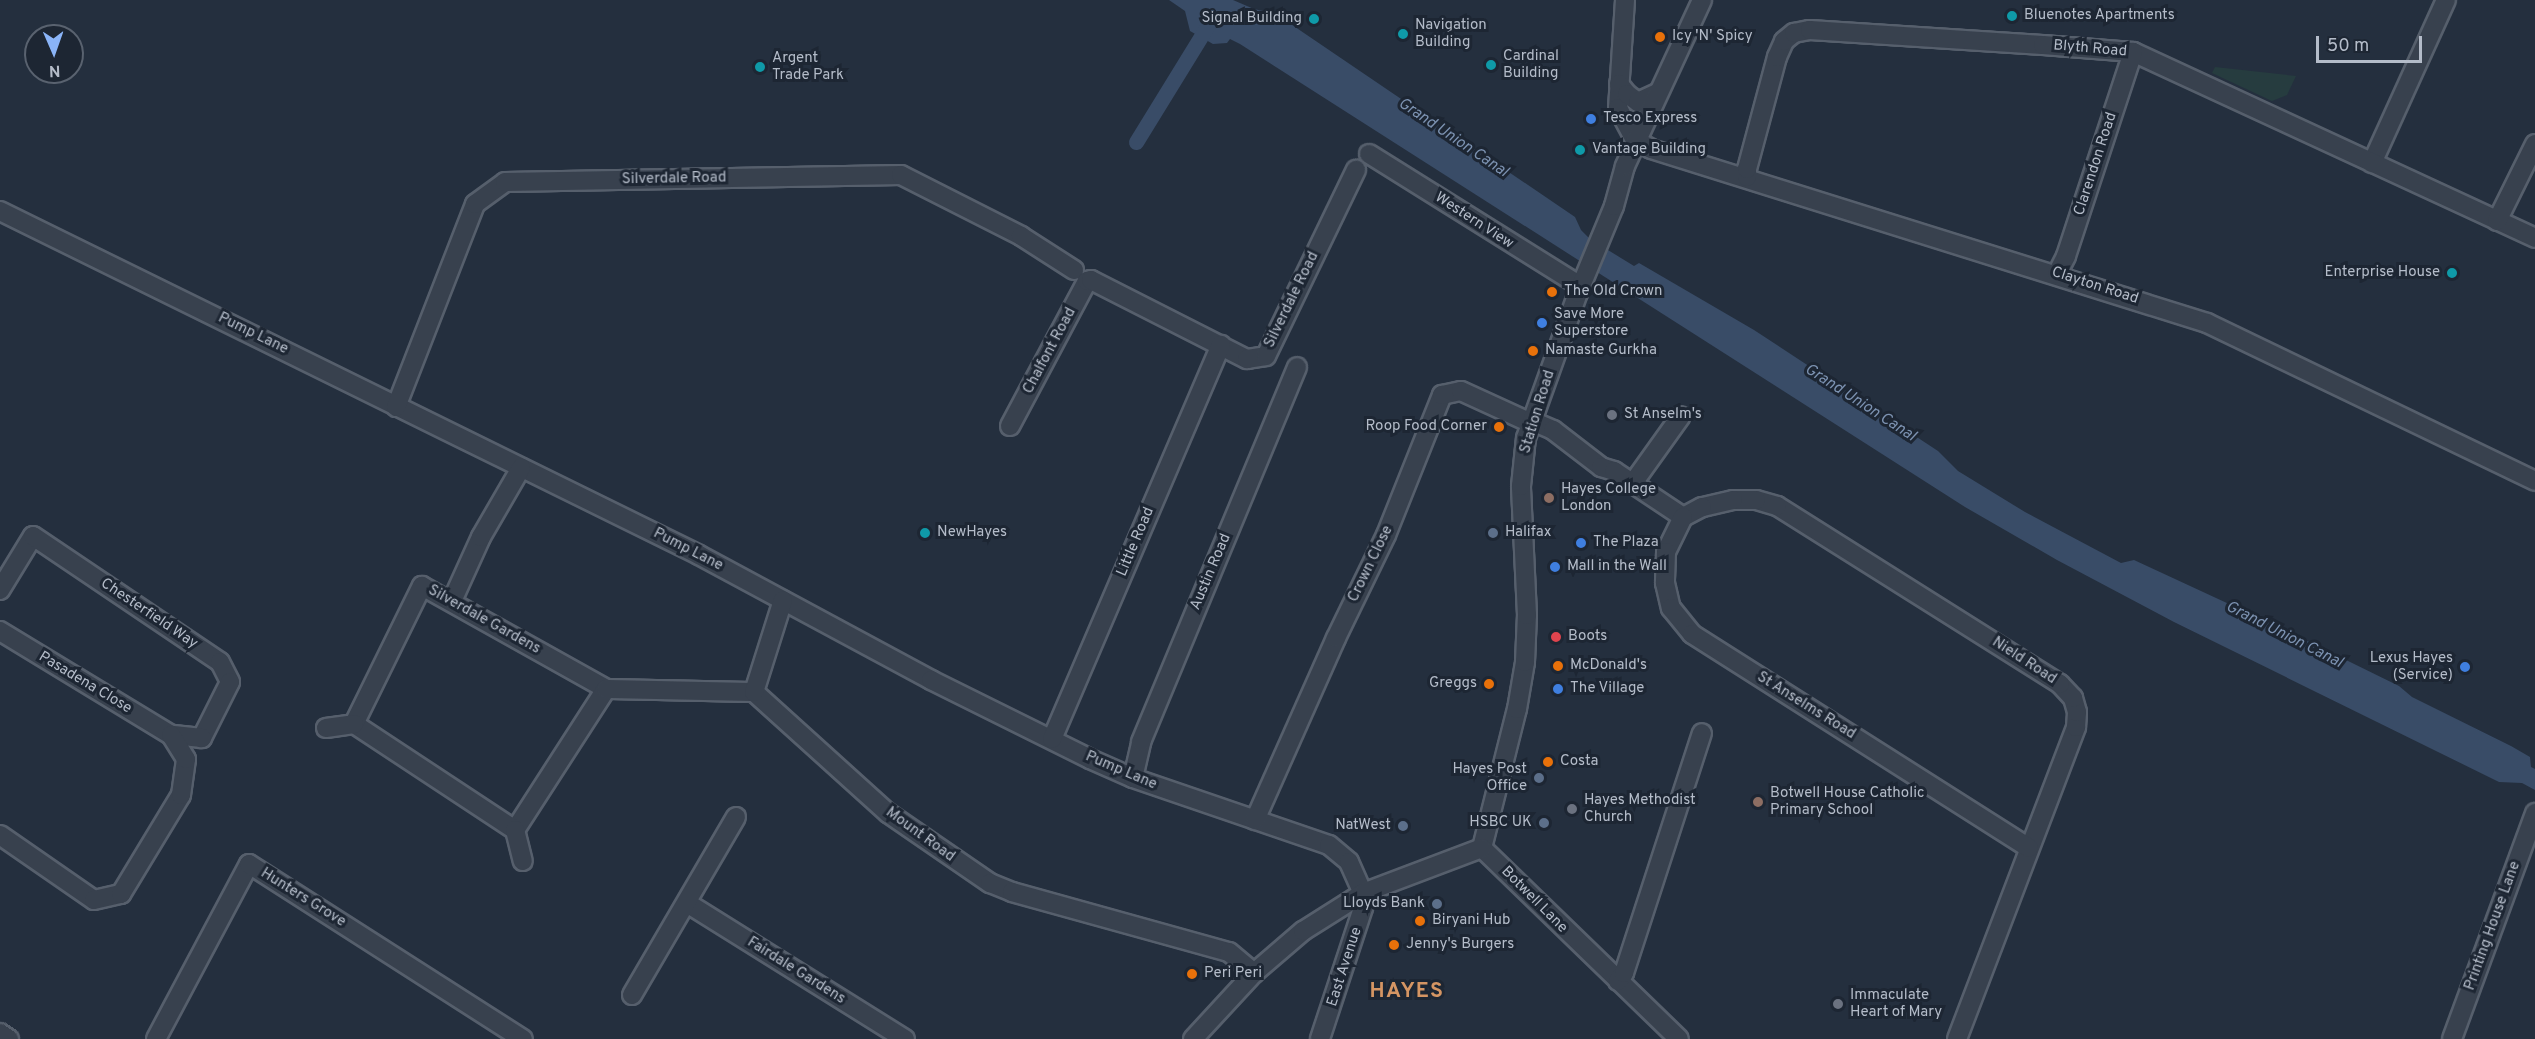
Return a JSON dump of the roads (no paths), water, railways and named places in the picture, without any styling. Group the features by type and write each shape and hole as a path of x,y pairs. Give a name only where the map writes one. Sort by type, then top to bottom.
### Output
{"street":[{"path":"1625,0 1619,84 1620,115 1635,140"},
{"name":"Station Road","path":"1482,848 1517,709 1525,662 1527,615 1521,486 1525,444 1531,422 1583,279 1601,238 1635,140 1702,0"},
{"path":"2372,163 2446,0"},
{"name":"Blyth Road","path":"1747,177 1747,169 1777,57 1784,41 1794,33 1810,30 2133,52 2535,238"},
{"name":"Clarendon Road","path":"2057,274 2066,256 2133,52"},
{"path":"1619,84 1638,102 1657,93"},
{"name":"Clayton Road","path":"1635,140 1660,152 1747,177 1800,196 2057,274 2207,323 2535,481"},
{"path":"2498,221 2535,144"},
{"name":"Western View","path":"1369,154 1583,279"},
{"name":"Silverdale Road","path":"1094,280 1247,359 1255,359 1269,351 1356,170"},
{"name":"Silverdale Road","path":"396,407 475,204 505,182 901,175 1021,236 1074,270"},
{"name":"Pump Lane","path":"0,212 294,354 396,407 699,555 931,680 1133,778 1329,845 1349,862 1363,893"},
{"name":"Chalfont Road","path":"1011,426 1087,281 1094,280"},
{"name":"Little Road","path":"1052,739 1221,345"},
{"name":"Austin Road","path":"1133,778 1141,742 1297,367"},
{"name":"Crown Close","path":"1255,820 1319,674 1390,525 1442,395 1461,391 1531,422"},
{"path":"1633,483 1680,416"},
{"path":"1531,422 1553,430 1595,463 1633,483 1683,517"},
{"path":"452,601 481,537 521,468"},
{"name":"Nield Road","path":"1683,517 1702,507 1734,500 1756,500 1777,506 1894,577 2065,688 2076,705 2076,727 1958,1039"},
{"name":"St Anselms Road","path":"1683,517 1666,552 1665,583 1671,608 1692,634 2029,848"},
{"name":"Chesterfield Way","path":"0,590 33,536 220,662 231,682 202,738 171,735"},
{"name":"Silverdale Gardens","path":"354,724 422,586 606,689"},
{"path":"515,830 606,689 754,692 783,600"},
{"name":"Pasadena Close","path":"0,631 171,735"},
{"name":"Mount Road","path":"754,692 888,813 990,884 1023,896 1222,950 1233,954 1254,973"},
{"path":"326,728 354,724 515,830 523,861"},
{"path":"1618,981 1624,973 1702,733"},
{"path":"0,835 94,900 121,894 181,795 186,759 171,735"},
{"name":"Printing House Lane","path":"2452,1039 2535,814"},
{"path":"632,995 736,817"},
{"path":"1193,1039 1254,973 1303,931 1363,893 1482,848"},
{"name":"Botwell Lane","path":"1482,848 1679,1039"},
{"name":"Hunters Grove","path":"156,1039 249,864 523,1039"},
{"name":"East Avenue","path":"1320,1039 1360,921 1363,893"},
{"name":"Fairdale Gardens","path":"687,903 905,1039"},
{"path":"0,1033 9,1039"}],"water":[{"name":"Grand Union Canal","path":"1169,0 1233,0 1254,9 1276,14 1575,217 1581,230 1590,239 1634,266 1639,263 1754,330 1938,451 1958,471 2025,512 2121,563 2134,560 2283,629 2399,686 2412,697 2511,746 2530,757 2531,767 2535,769 2535,790 2522,783 2499,782 2174,622 2057,560 1965,507 1240,44 1230,39 1227,43 1213,44 1190,31 1185,11"}],"waterway":[{"path":"1136,142 1211,20"}],"place":[{"name":"Bluenotes Apartments","path":"2012,16"},
{"name":"Signal Building","path":"1314,19"},
{"name":"Navigation Building","path":"1403,34"},
{"name":"Icy 'N' Spicy","path":"1660,37"},
{"name":"Cardinal Building","path":"1491,65"},
{"name":"Argent Trade Park","path":"760,67"},
{"name":"Tesco Express","path":"1591,119"},
{"name":"Vantage Building","path":"1580,150"},
{"name":"Enterprise House","path":"2452,273"},
{"name":"The Old Crown","path":"1552,292"},
{"name":"Save More Superstore","path":"1542,323"},
{"name":"Namaste Gurkha","path":"1533,351"},
{"name":"St Anselm's","path":"1612,415"},
{"name":"Roop Food Corner","path":"1499,427"},
{"name":"Hayes College London","path":"1549,498"},
{"name":"NewHayes","path":"925,533"},
{"name":"Halifax","path":"1493,533"},
{"name":"The Plaza","path":"1581,543"},
{"name":"Mall in the Wall","path":"1555,567"},
{"name":"Boots","path":"1556,637"},
{"name":"McDonald's","path":"1558,666"},
{"name":"Lexus Hayes (Service)","path":"2465,667"},
{"name":"Greggs","path":"1489,684"},
{"name":"The Village","path":"1558,689"},
{"name":"Costa","path":"1548,762"},
{"name":"Hayes Post Office","path":"1539,778"},
{"name":"Botwell House Catholic Primary School","path":"1758,802"},
{"name":"Hayes Methodist Church","path":"1572,809"},
{"name":"HSBC UK","path":"1544,823"},
{"name":"NatWest","path":"1403,826"},
{"name":"Lloyds Bank","path":"1437,904"},
{"name":"Biryani Hub","path":"1420,921"},
{"name":"Jenny's Burgers","path":"1394,945"},
{"name":"Peri Peri","path":"1192,974"},
{"name":"Immaculate Heart of Mary","path":"1838,1004"}],"district":[{"name":"HAYES","path":"1407,992"}]}
